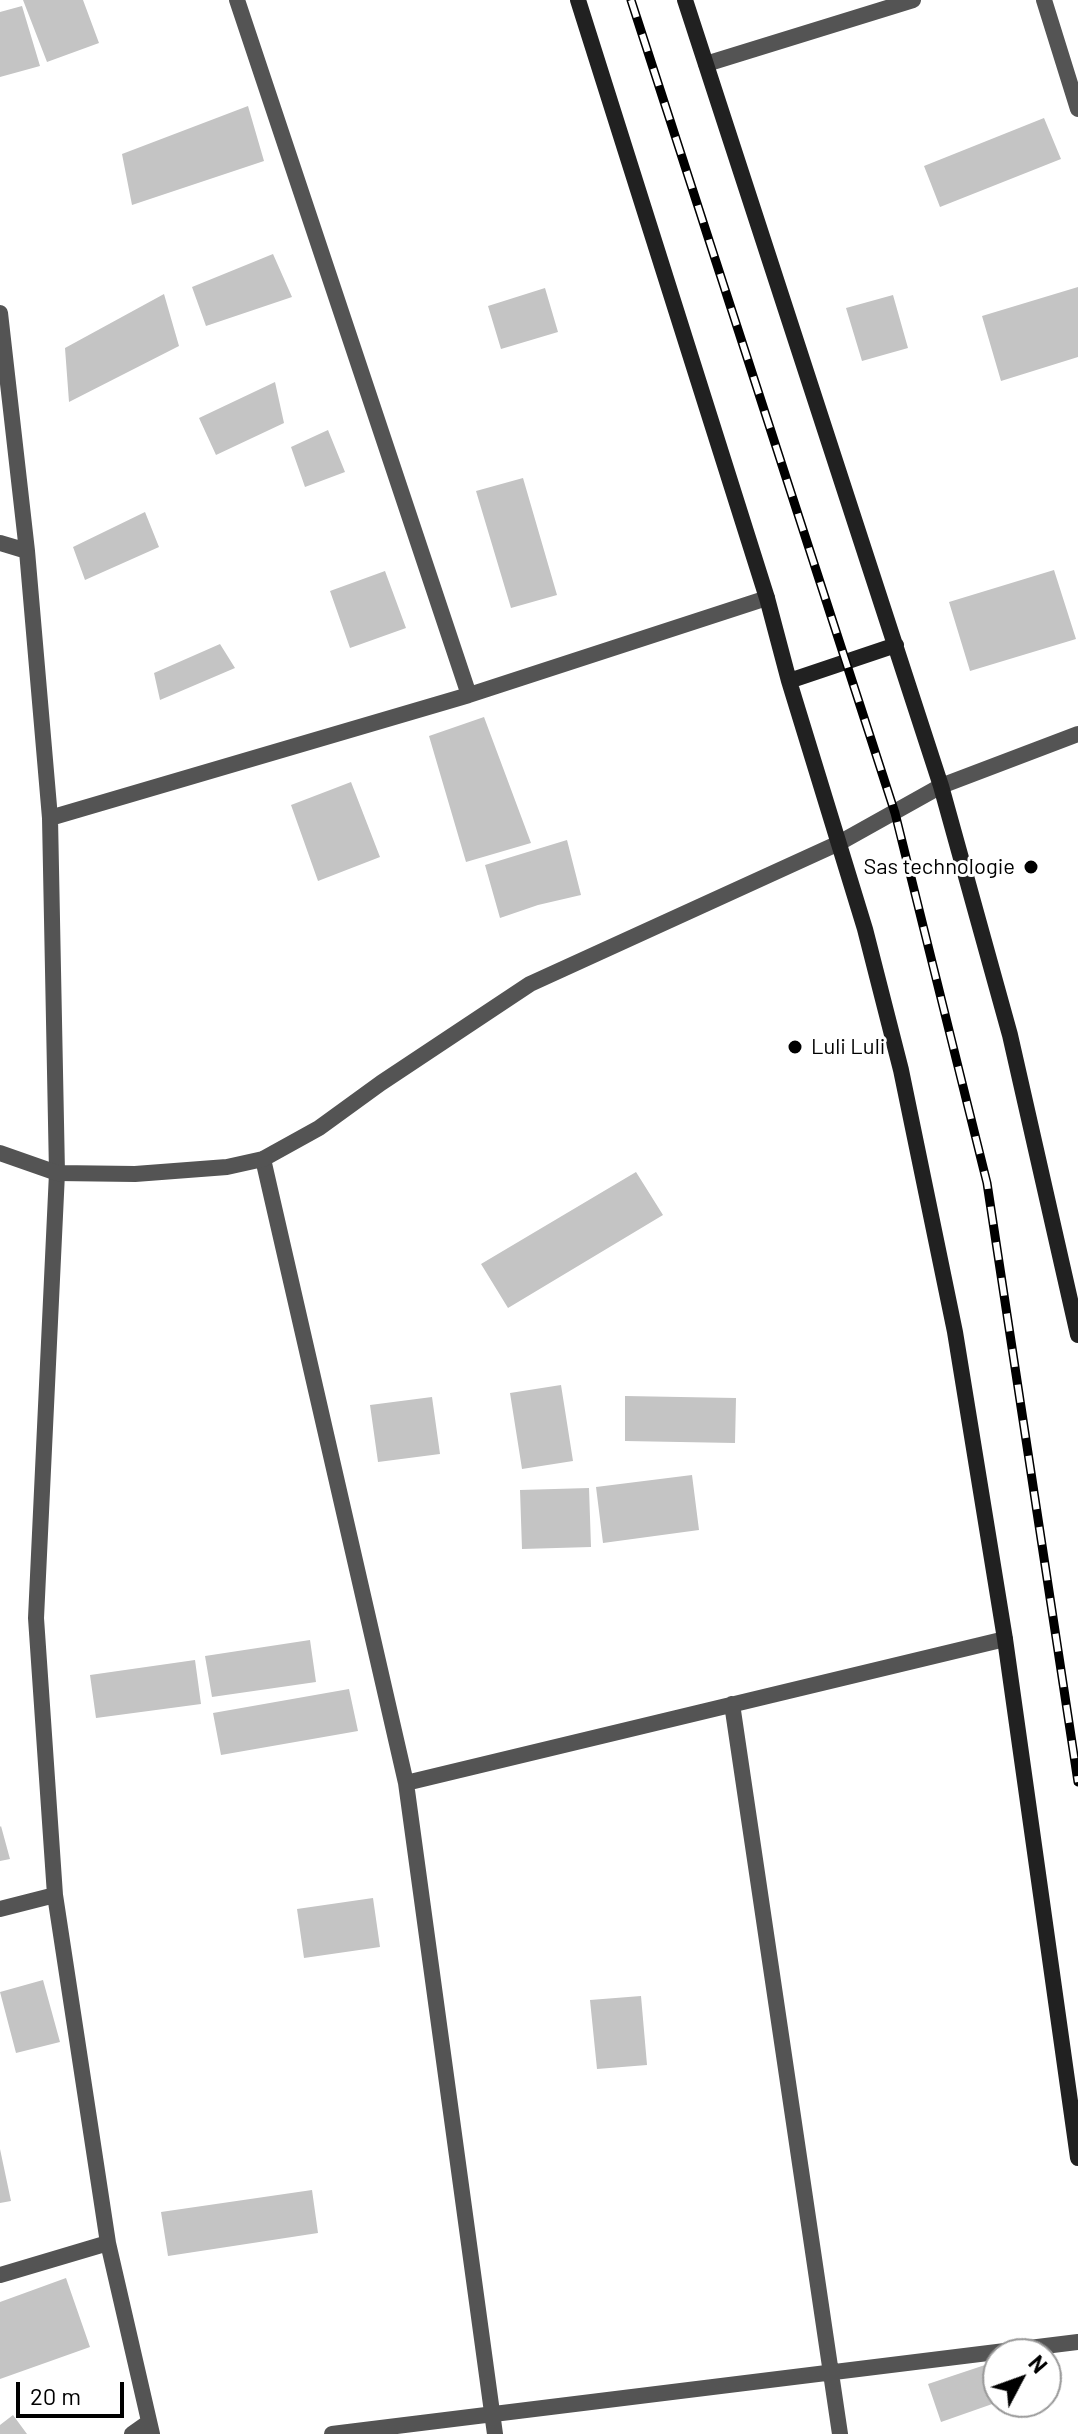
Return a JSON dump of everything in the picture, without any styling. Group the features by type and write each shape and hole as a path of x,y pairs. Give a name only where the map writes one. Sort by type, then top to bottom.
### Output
{"main road":[{"path":"578,0 767,598 789,681 865,929 898,1055 955,1332 1005,1639 1078,2158"},
{"path":"685,0 941,786 1010,1035 1078,1335"},
{"path":"789,681 896,645"}],"street":[{"path":"237,0 469,695"},
{"path":"706,64 913,0"},
{"path":"1044,0 1078,109"},
{"path":"0,313 27,551 50,818 57,1173 36,1618 55,1895 108,2243 151,2428 132,2434"},
{"path":"0,543 27,551"},
{"path":"50,818 469,695 767,598"},
{"path":"0,1153 57,1173 135,1174 227,1167 263,1159 319,1128 530,984 839,843 941,786 1078,734"},
{"path":"263,1159 406,1783 495,2434"},
{"path":"406,1783 1005,1639"},
{"path":"732,1704 840,2434"},
{"path":"0,1909 55,1895"},
{"path":"0,2275 108,2243"},
{"path":"332,2434 1078,2342"}],"building":[{"path":"23,0 83,0 99,43 47,62"},
{"path":"22,6 40,66 0,77 0,12"},
{"path":"248,106 264,161 132,205 122,154"},
{"path":"1044,118 1061,159 940,207 924,166"},
{"path":"273,254 292,297 206,326 192,287"},
{"path":"1078,287 1078,357 1001,381 982,316"},
{"path":"545,288 558,332 501,349 488,306"},
{"path":"164,294 179,346 69,402 65,348"},
{"path":"893,295 908,348 862,361 846,308"},
{"path":"275,382 284,423 216,455 199,418"},
{"path":"328,430 345,472 305,487 291,447"},
{"path":"523,478 557,595 511,608 476,491"},
{"path":"145,512 159,547 85,580 73,547"},
{"path":"1054,570 1076,639 970,671 949,602"},
{"path":"385,571 406,628 350,648 330,591"},
{"path":"220,644 235,668 160,700 154,673"},
{"path":"484,717 531,843 466,862 429,736"},
{"path":"351,782 380,857 318,881 291,805"},
{"path":"567,840 581,895 500,918 485,865"},
{"path":"636,1172 663,1215 508,1308 481,1264"},
{"path":"561,1385 573,1461 522,1469 510,1393"},
{"path":"625,1396 736,1398 735,1443 625,1441"},
{"path":"432,1397 440,1454 378,1462 370,1405"},
{"path":"692,1475 699,1530 603,1543 596,1487"},
{"path":"589,1488 591,1547 522,1549 520,1490"},
{"path":"310,1640 316,1682 212,1697 205,1656"},
{"path":"195,1660 201,1704 96,1718 90,1675"},
{"path":"349,1689 358,1731 221,1755 213,1713"},
{"path":"0,1827 10,1859 0,1861"},
{"path":"373,1898 380,1947 304,1958 297,1909"},
{"path":"43,1980 60,2042 16,2053 0,1992"},
{"path":"641,1996 647,2065 597,2069 590,2000"},
{"path":"0,2149 11,2201 0,2203"},
{"path":"312,2190 318,2233 168,2256 161,2212"},
{"path":"66,2278 90,2347 0,2379 0,2302"},
{"path":"982,2366 982,2408 941,2422 928,2384"},
{"path":"13,2415 27,2434 0,2434 0,2425"}],"railway":[{"path":"631,0 895,813 987,1183 1078,1782"}],"place":[{"name":"Sas technologie","path":"1031,867"},
{"name":"Luli Luli","path":"795,1047"}]}
